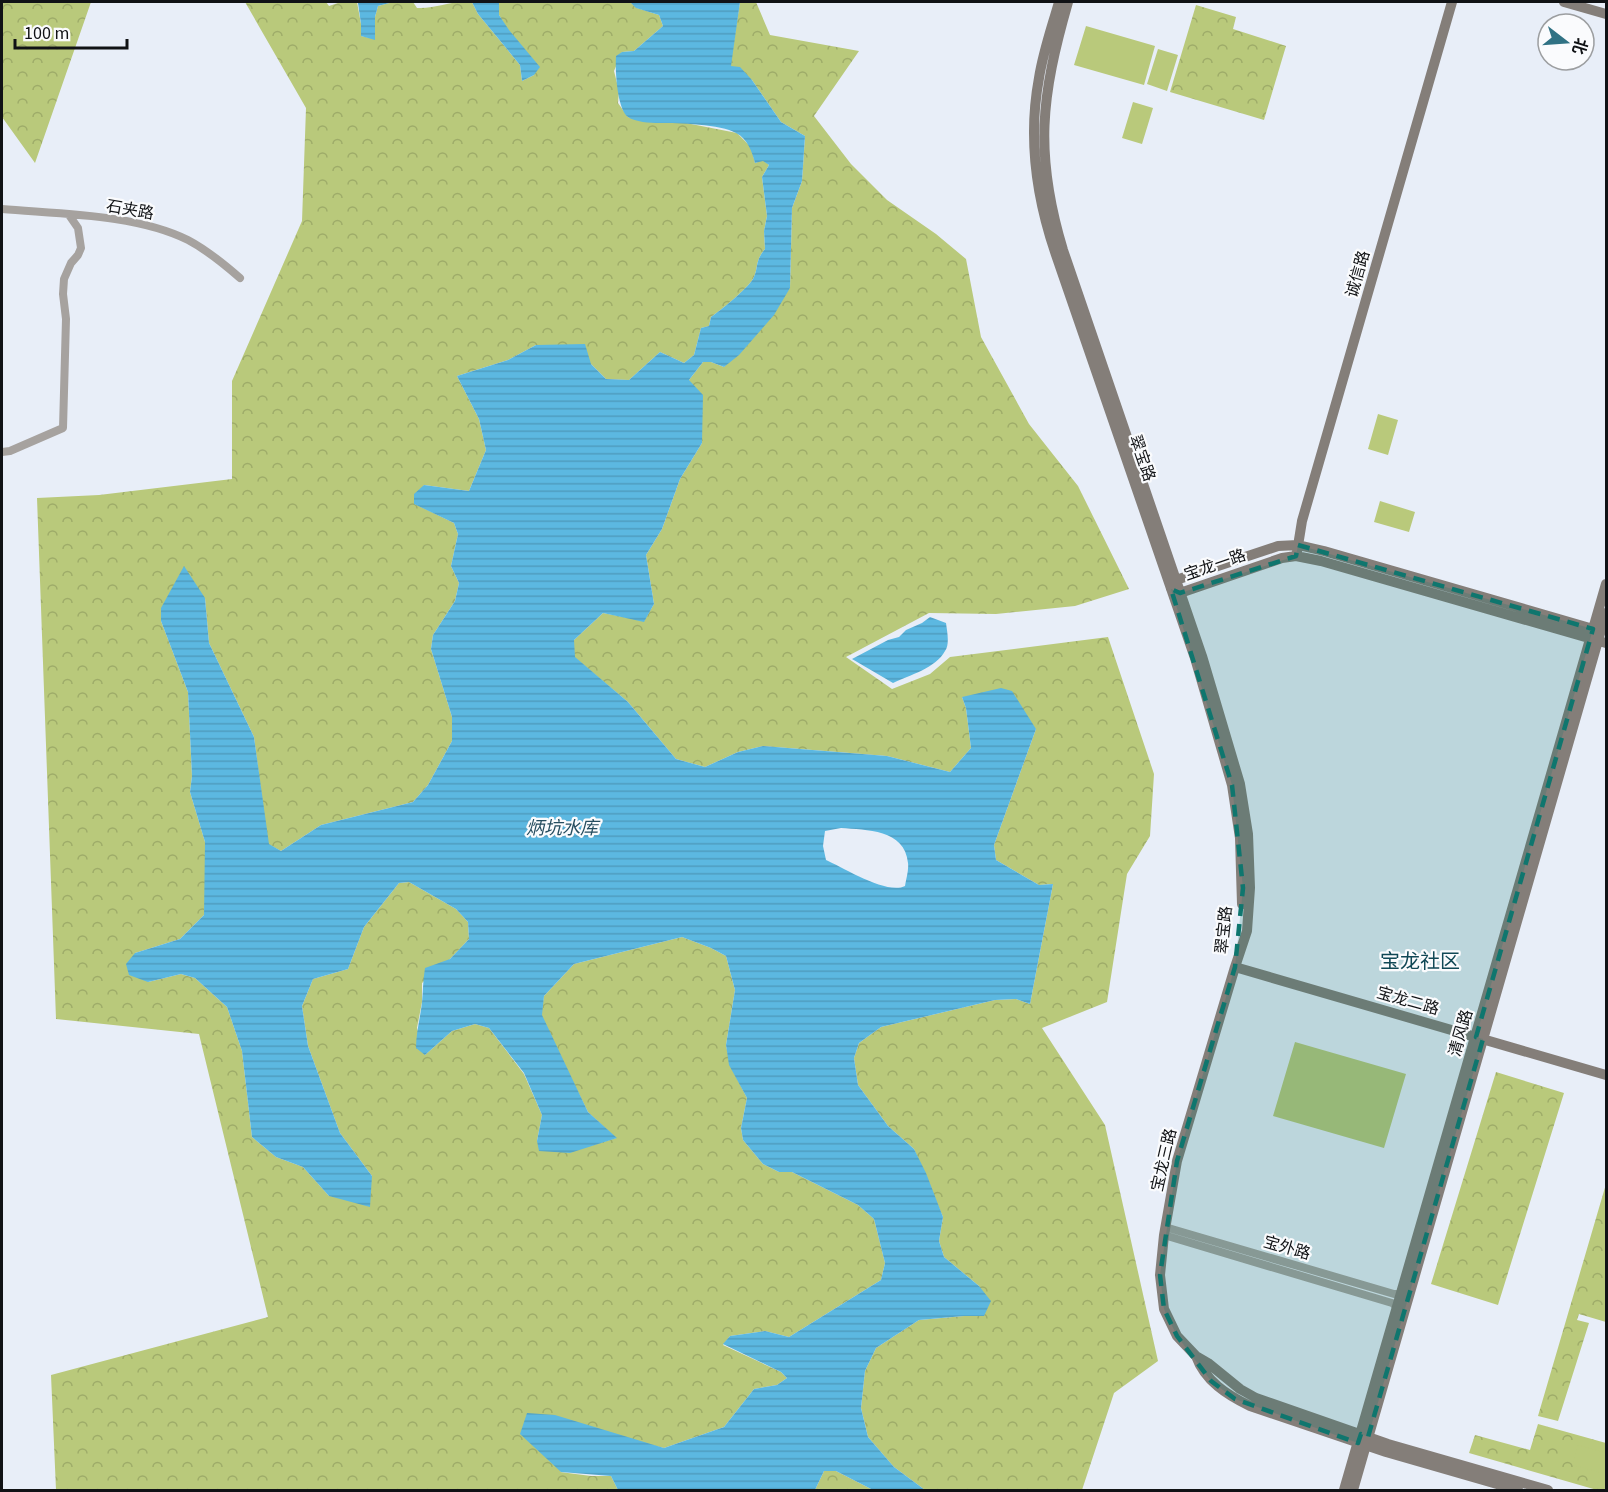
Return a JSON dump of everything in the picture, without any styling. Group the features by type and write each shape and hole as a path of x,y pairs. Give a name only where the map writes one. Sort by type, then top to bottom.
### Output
{"street":[{"name":"翠宝路","path":"1059,2 1039,78 1035,108 1035,170 1040,200 1055,252 1176,587"},
{"name":"翠宝路","path":"1068,2 1054,49 1044,109 1048,196 1063,250 1176,587 1232,785 1240,838 1243,888 1235,967"},
{"name":"诚信路","path":"1297,551 1302,521 1452,2"},
{"path":"1564,2 1606,14"},
{"name":"石夹路","path":"2,209 126,222 169,232 209,253 240,278"},
{"path":"2,452 10,451 63,428 66,319 64,279 81,248 78,228 69,215"},
{"name":"宝龙一路","path":"1176,587 1278,546 1297,551 1324,551 1599,636"},
{"name":"清风路","path":"1599,636 1606,584"},
{"name":"清风路","path":"1353,1491 1363,1440 1397,1307 1606,613"},
{"name":"宝龙二路","path":"1235,967 1606,1075"},
{"name":"宝龙三路","path":"1235,967 1177,1161 1164,1231 1161,1275 1164,1309 1177,1336 1196,1356 1208,1362 1240,1389 1256,1398 1363,1440 1518,1491"},
{"name":"清风路","path":"1344,1491 1363,1440 1479,1038"},
{"name":"宝外路","path":"1164,1231 1401,1294"},
{"name":"宝外路","path":"1164,1231 1392,1302 1397,1307"},
{"name":"宝龙三路","path":"1363,1440 1548,1491"}],"highlighted area":[{"path":"1298,545 1593,629 1476,1037 1483,1039 1368,1437 1361,1434 1358,1443 1235,1399 1211,1381 1177,1336 1164,1309 1160,1275 1177,1161 1235,967 1243,888 1232,785 1171,589 1180,593 1296,556"}],"green space":[{"path":"2,2 91,2 35,163 2,117"},
{"path":"245,2 326,2 329,6 341,2 357,2 361,36 375,39 375,17 378,6 393,2 413,2 417,8 424,8 457,2 472,2 478,14 520,65 522,81 534,75 499,15 499,2 630,2 637,8 659,15 663,26 634,51 622,52 614,71 619,91 618,103 628,117 647,122 686,123 737,133 751,147 755,163 763,160 769,165 762,177 767,216 764,231 765,249 759,258 755,275 739,294 711,317 709,326 701,328 694,355 684,363 660,352 629,380 606,379 591,364 536,345 508,360 457,376 479,419 486,450 469,491 424,485 415,504 454,523 458,534 451,566 459,583 455,601 433,635 431,649 452,717 452,741 428,785 413,802 321,825 281,851 268,844 254,737 209,643 205,598 161,621 188,692 192,776 190,792 205,842 206,897 204,915 180,939 135,953 148,982 181,974 195,978 227,1007 242,1051 252,1137 276,1157 303,1167 329,1196 372,1176 340,1133 308,1046 302,1006 313,979 348,969 364,927 399,883 409,882 456,909 468,922 469,939 422,983 422,1002 417,1028 425,1055 452,1031 475,1024 489,1028 524,1074 542,1115 537,1141 590,1146 616,1138 588,1112 541,1015 544,996 574,964 682,937 726,956 735,990 726,1045 730,1065 747,1098 741,1128 743,1140 763,1164 779,1172 792,1172 858,1205 874,1219 885,1263 881,1280 789,1337 765,1331 730,1336 723,1345 781,1372 787,1378 777,1385 754,1389 724,1427 664,1448 638,1442 560,1472 611,1476 618,1490 56,1490 51,1375 268,1317 199,1034 56,1019 37,498 99,495 232,479 232,381 302,221 306,108"},
{"path":"740,2 756,2 770,35 859,51 814,116 851,164 887,200 936,234 966,259 981,337 1029,424 1078,486 1129,589 1075,606 996,614 929,613 846,657 892,689 930,674 950,657 1108,637 1154,774 1150,836 1127,874 1107,1002 1042,1028 1105,1125 1158,1361 1114,1393 1082,1490 925,1490 894,1467 868,1437 861,1408 865,1371 876,1348 919,1320 984,1316 979,1286 944,1257 939,1241 943,1217 914,1149 888,1126 858,1085 854,1058 859,1043 881,1027 995,1000 1016,999 1030,1004 1053,884 1039,885 996,860 994,845 1036,729 962,697 966,708 971,748 950,772 887,756 763,746 738,752 705,767 676,759 628,702 574,657 574,640 603,613 644,621 654,604 646,555 662,529 680,479 702,443 689,380 703,362 711,362 724,367 790,288 792,208 802,181 805,136 781,122 752,80 730,66"},
{"path":"1196,5 1236,17 1233,29 1286,46 1264,120 1170,92"},
{"path":"1086,26 1155,46 1144,85 1074,65"},
{"path":"1158,49 1178,55 1167,91 1147,84"},
{"path":"1133,102 1153,108 1142,144 1122,138"},
{"path":"1378,414 1398,420 1388,455 1368,449"},
{"path":"1380,501 1415,512 1409,532 1374,522"},
{"path":"1295,1042 1406,1074 1384,1148 1273,1116"},
{"path":"1496,1072 1564,1093 1498,1305 1431,1284"},
{"path":"1606,1184 1606,1322 1579,1314 1577,1320 1589,1323 1558,1421 1538,1416"},
{"path":"1538,1424 1606,1443 1606,1490 1597,1490 1469,1453 1475,1435 1530,1450"},
{"path":"1578,1445 1606,1453 1606,1474 1573,1465"},
{"path":"824,1471 836,1471 873,1490 815,1490"}],"water":[{"path":"354,2 393,2 378,6 375,17 375,40 361,36 358,3"},
{"path":"472,2 499,2 499,15 540,67 534,75 522,81 520,65 478,14"},
{"name":"炳坑水库","path":"630,2 740,2 731,66 740,67 752,80 781,122 805,136 802,181 792,208 790,288 774,315 739,355 724,367 711,362 703,362 689,380 703,395 702,443 680,479 662,529 646,555 654,604 644,622 603,613 574,640 575,657 628,702 676,759 705,767 738,752 763,746 887,756 950,772 971,748 966,708 962,697 1001,688 1012,691 1036,729 994,845 996,860 1039,885 1053,884 1030,1004 1016,999 995,1000 881,1027 859,1043 854,1058 858,1085 888,1126 914,1149 926,1173 943,1217 939,1241 944,1257 979,1286 991,1301 984,1316 919,1320 876,1348 865,1371 861,1408 868,1437 894,1467 925,1490 873,1490 836,1471 824,1471 815,1490 618,1490 611,1476 561,1472 520,1434 527,1413 555,1415 664,1448 724,1427 754,1389 777,1385 787,1378 781,1372 723,1344 730,1336 765,1331 789,1337 881,1280 885,1263 874,1219 858,1205 792,1172 779,1172 763,1164 743,1140 741,1128 747,1098 729,1065 726,1045 735,990 726,956 682,937 574,964 544,996 542,1015 588,1112 617,1138 570,1153 539,1151 537,1141 542,1115 524,1073 489,1028 475,1024 452,1031 425,1055 416,1048 425,968 450,959 469,939 468,922 456,909 409,882 399,883 364,927 348,969 313,979 302,1006 308,1046 340,1133 372,1176 370,1207 329,1196 303,1167 276,1157 252,1137 242,1051 227,1007 195,978 181,974 148,982 129,975 126,964 135,953 180,939 204,915 205,842 190,792 192,776 188,692 161,621 161,608 184,566 205,598 209,643 254,737 269,844 281,851 321,825 413,802 428,785 452,741 452,717 431,649 433,635 455,601 459,583 451,566 458,534 454,523 414,504 414,494 424,485 469,491 486,450 479,419 457,376 508,360 536,345 585,344 591,364 606,379 629,380 660,352 684,363 694,355 701,328 709,326 711,317 727,305 753,279 759,258 765,249 764,231 767,216 762,177 769,165 763,161 755,163 746,142 729,130 699,125 643,122 631,119 624,113 618,89 616,56 622,52 634,51 663,26 659,15 636,8","holes":["841,828 872,831 900,843 908,863 905,886 897,888 877,884 826,860 823,846 825,831"]},
{"path":"930,617 946,623 947,645 941,657 922,670 893,683 852,659 888,640 899,637 906,630"}],"district":[{"name":"宝龙社区","path":"1420,962"}]}
